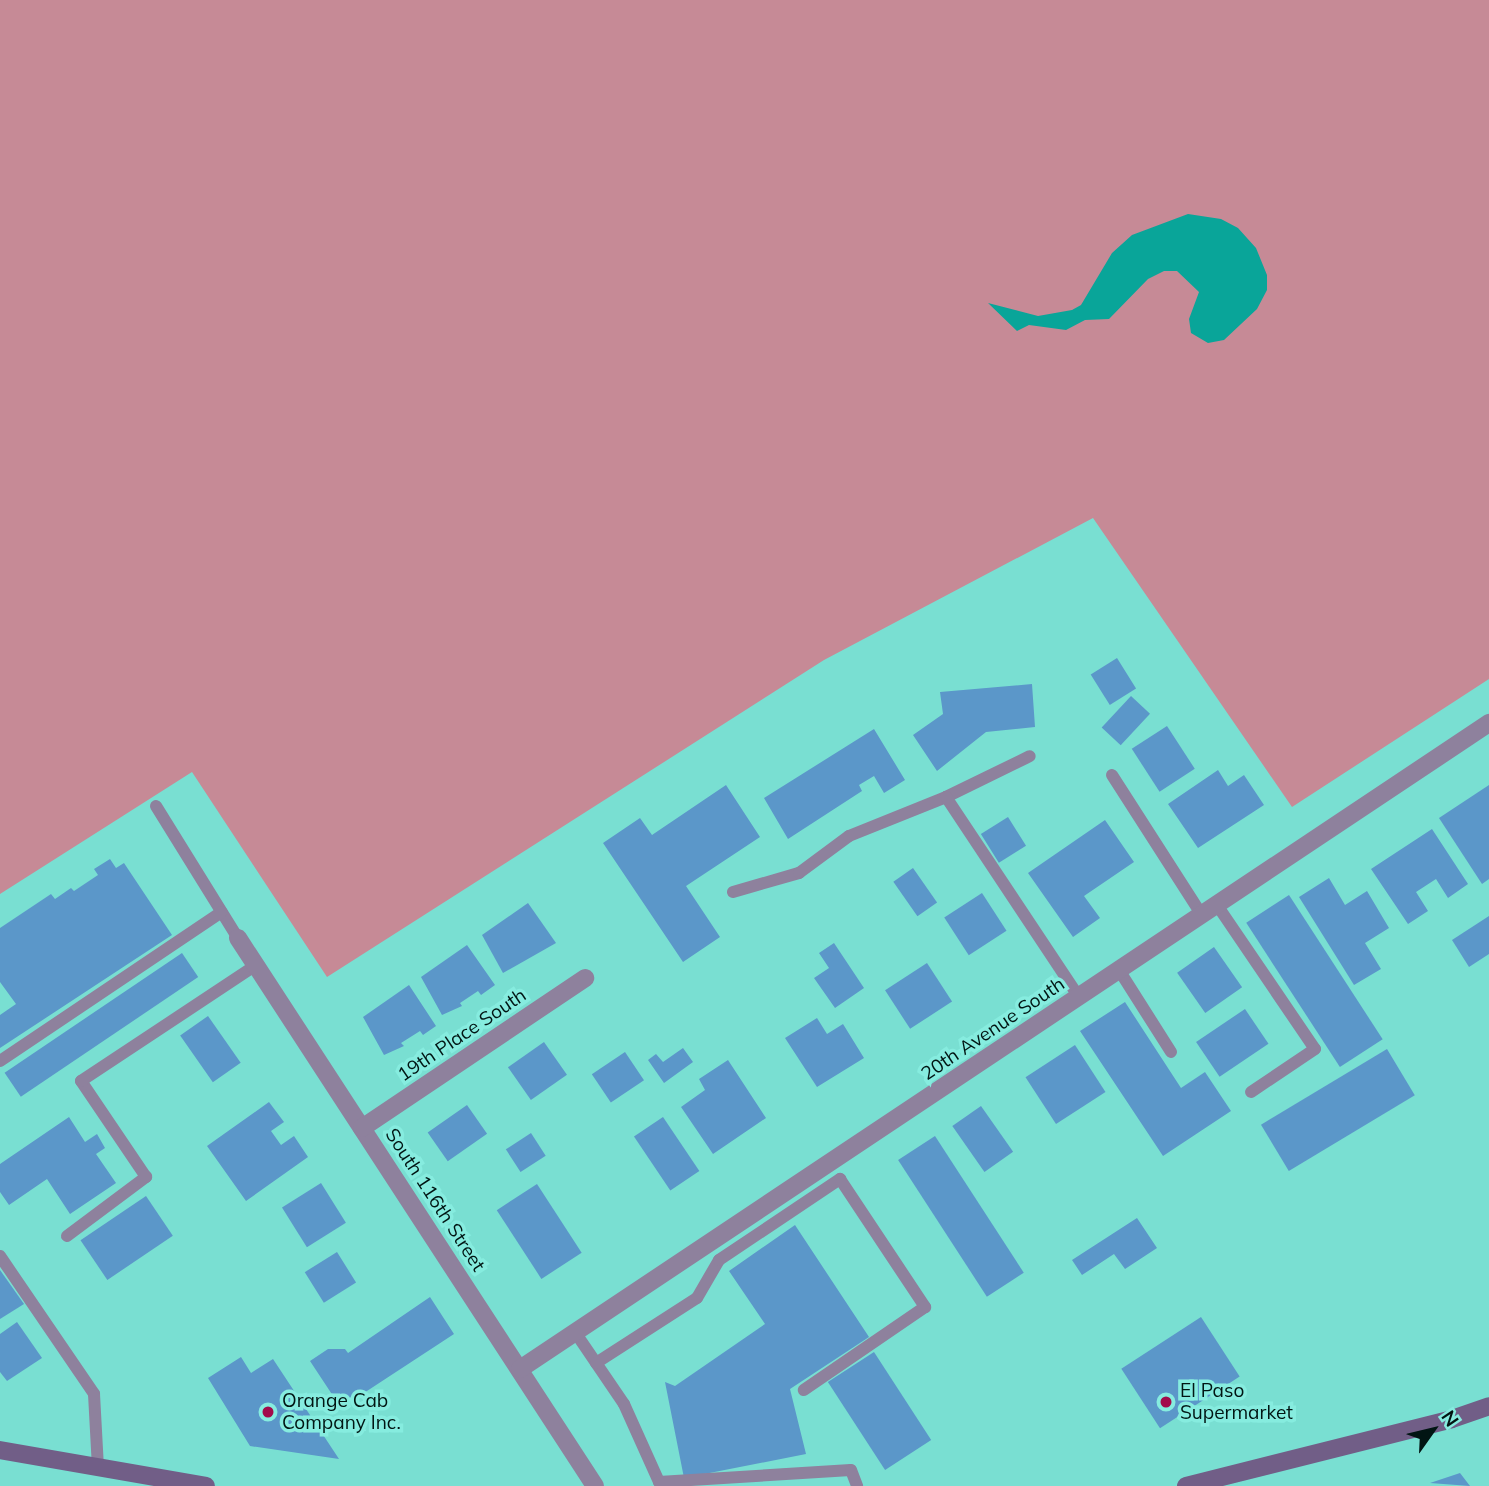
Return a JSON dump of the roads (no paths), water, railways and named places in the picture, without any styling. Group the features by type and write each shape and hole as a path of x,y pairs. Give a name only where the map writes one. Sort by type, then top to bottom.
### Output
{"main road":[{"path":"1186,1486 1452,1419 1489,1406"},
{"path":"0,1450 206,1486"}],"street":[{"name":"20th Avenue South","path":"520,1369 1489,723"},
{"name":"South 116th Street","path":"238,938 595,1486"},
{"name":"19th Place South","path":"362,1128 584,978"}],"lane":[{"path":"733,892 799,873 849,836 946,797 1030,756"},
{"path":"1112,775 1209,910 1315,1049 1251,1092"},
{"path":"946,797 1079,997"},
{"path":"156,806 238,938"},
{"path":"0,1061 222,912"},
{"path":"66,1236 146,1177 81,1081 256,965"},
{"path":"1119,970 1171,1052"},
{"path":"596,1363 697,1298 719,1260 840,1179 925,1307 804,1390"},
{"path":"0,1256 93,1394 98,1469"},
{"path":"575,1332 624,1404 659,1482 851,1471 858,1486"}],"water":[{"path":"1188,214 1221,219 1238,228 1256,248 1267,275 1267,290 1257,309 1224,340 1208,343 1191,333 1189,319 1199,292 1177,271 1164,271 1148,279 1109,319 1085,320 1066,330 1029,325 1017,331 988,303 1038,316 1072,310 1081,305 1112,253 1132,235"}],"place":[{"name":"El Paso Supermarket","path":"1166,1402"},
{"name":"Orange Cab Company Inc.","path":"268,1412"}]}
